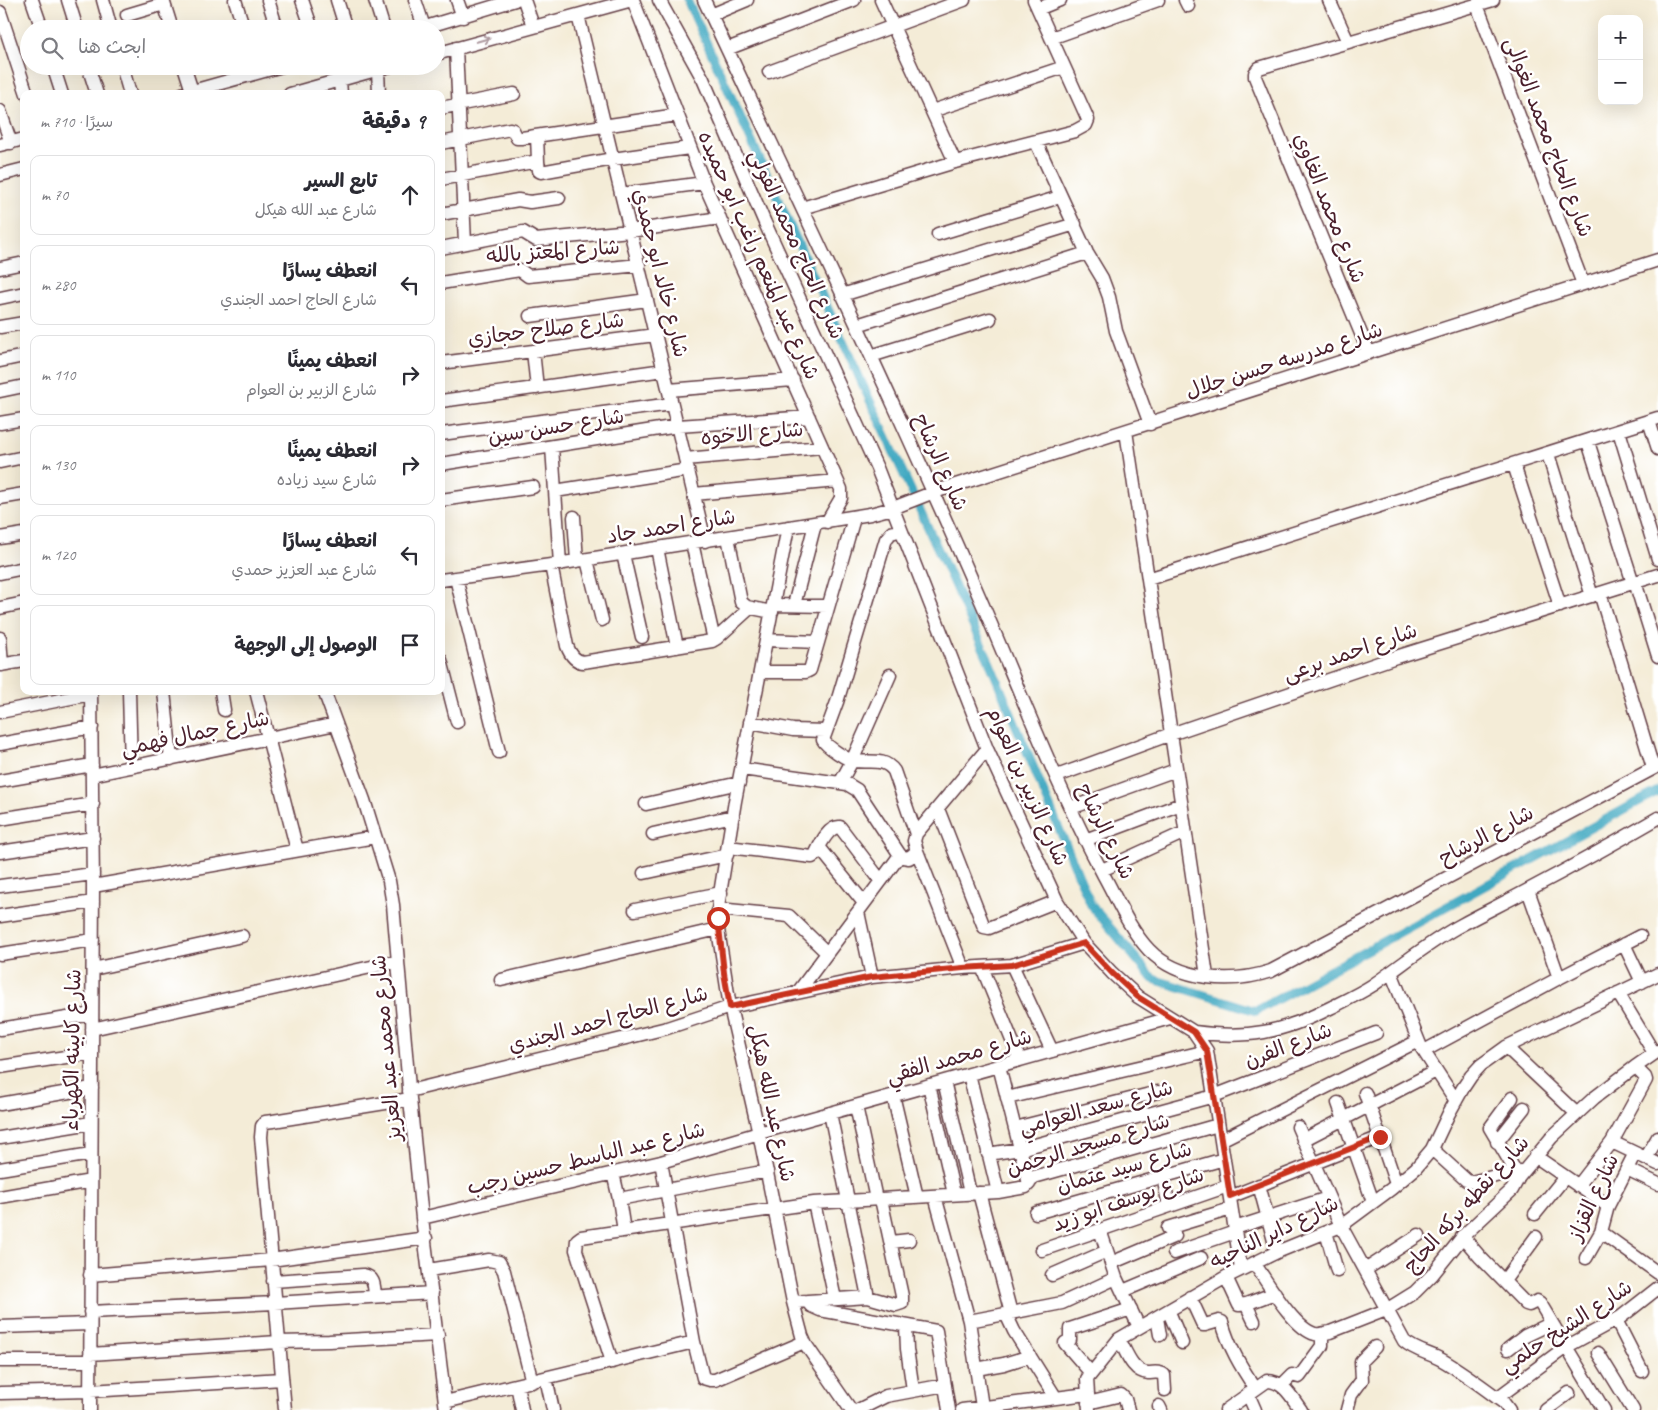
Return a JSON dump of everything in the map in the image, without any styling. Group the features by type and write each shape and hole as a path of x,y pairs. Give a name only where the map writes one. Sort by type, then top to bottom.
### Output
{"street":[{"path":"32,0 39,20"},
{"path":"68,0 74,20"},
{"path":"102,0 108,20"},
{"path":"235,0 241,20"},
{"path":"268,0 274,20"},
{"path":"302,0 309,20"},
{"path":"337,0 343,20"},
{"path":"375,0 381,20"},
{"path":"415,0 420,20"},
{"path":"457,0 463,17"},
{"path":"445,22 463,17 498,2 515,0"},
{"path":"524,0 534,26"},
{"path":"445,51 633,0"},
{"name":"شارع عبد المنعم راغب ابو حميده","path":"633,0 689,148 841,489 842,496 821,523 794,605"},
{"name":"شارع الحاج محمد الفولي","path":"659,0 703,79 765,223 877,468 892,508"},
{"name":"شارع الرشاح","path":"704,0 934,492 1086,840 1135,932 1158,958 1182,970 1207,976 1239,979 1255,977 1271,971 1655,767"},
{"path":"711,15 747,0"},
{"path":"727,49 854,0"},
{"path":"881,0 955,162"},
{"path":"768,72 964,0"},
{"path":"802,208 955,162 1075,131 1086,125 1088,120 1086,114 1036,4 1060,0"},
{"path":"1051,38 1158,0"},
{"path":"1329,0 1348,42 1494,0"},
{"path":"127,15 163,2 169,20"},
{"name":"شارع الحاج محمد الغوالى","path":"1477,5 1583,284"},
{"path":"0,12 20,73"},
{"name":"شارع خالد ابو حمدي","path":"578,15 705,540"},
{"name":"شارع محمد الغاوي","path":"1348,42 1259,68 1256,71 1255,77 1369,353"},
{"path":"456,48 466,243"},
{"path":"932,111 1064,67"},
{"path":"21,75 26,90"},
{"path":"56,75 61,90"},
{"path":"91,75 96,90"},
{"path":"125,75 129,90"},
{"path":"185,75 187,90"},
{"path":"193,90 239,75"},
{"path":"309,90 358,75"},
{"path":"380,90 383,75"},
{"path":"340,80 341,90"},
{"path":"445,107 514,94"},
{"path":"0,111 5,144 20,140"},
{"path":"445,142 511,129 518,138 677,115"},
{"path":"537,136 539,171 541,172 689,148"},
{"path":"1036,142 1087,253 1102,278 1109,297 1116,331 1150,424"},
{"path":"445,178 538,161"},
{"path":"0,175 20,170"},
{"path":"622,194 704,183"},
{"path":"938,234 1060,197"},
{"path":"445,213 518,200 530,202 560,198"},
{"path":"445,247 524,232 536,240 630,231 720,218"},
{"path":"842,295 1075,224"},
{"path":"856,325 1087,253"},
{"name":"شارع مدرسه حسن جلال","path":"906,503 934,492 1658,260"},
{"path":"0,268 20,264"},
{"name":"شارع المعتز بالله","path":"445,282 520,270 528,276 639,265"},
{"path":"0,298 20,294"},
{"path":"530,316 647,300"},
{"path":"871,356 990,318"},
{"path":"0,328 20,324"},
{"name":"شارع صلاح حجازي","path":"445,362 656,335"},
{"path":"533,351 537,388"},
{"path":"0,361 20,357"},
{"path":"445,400 664,370"},
{"path":"669,390 792,380"},
{"path":"0,391 20,387"},
{"path":"445,433 672,404"},
{"name":"شارع حسن سين","path":"445,463 678,426 809,417"},
{"path":"0,423 20,420"},
{"path":"1148,579 1654,420 1658,449"},
{"path":"1619,431 1658,559"},
{"path":"1126,432 1207,976"},
{"path":"1588,442 1658,656"},
{"path":"552,447 556,564 568,646 572,657 583,662 714,640 750,608"},
{"name":"شارع الاخوه","path":"555,491 687,464 822,447"},
{"path":"1548,454 1655,767"},
{"path":"0,462 20,458"},
{"path":"1514,465 1560,606"},
{"path":"694,494 837,481"},
{"path":"445,499 533,487"},
{"path":"0,498 20,495"},
{"name":"شارع احمد جاد","path":"445,579 854,518 906,503"},
{"name":"شارع الزبير بن العوام","path":"892,508 987,749 1058,901 1084,943 1112,973 1138,997 1194,1032"},
{"path":"574,517 582,560 602,620"},
{"path":"760,672 808,672 810,669 854,518"},
{"name":"شارع عبد الله هيكل","path":"788,527 733,816 720,893 718,929 730,1007 759,1133 793,1302 804,1342 851,1410"},
{"path":"901,530 891,533 886,538 837,702 822,738 823,742 852,761 879,761 891,767 916,834"},
{"path":"0,538 20,535"},
{"path":"728,537 740,600 744,606 750,608 772,608 794,605 828,606"},
{"path":"692,542 714,640"},
{"path":"657,548 677,647"},
{"path":"623,554 642,637"},
{"path":"0,573 20,569"},
{"name":"شارع احمد برعى","path":"1057,776 1171,734 1396,657 1658,575"},
{"path":"456,578 499,752"},
{"path":"0,608 20,605"},
{"path":"0,638 1,665 20,662"},
{"path":"766,640 818,642"},
{"path":"840,783 852,761 890,675"},
{"path":"445,676 457,722"},
{"path":"0,712 81,695"},
{"name":"شارع كابينه الكهرباء","path":"90,1410 93,969 91,695"},
{"path":"129,695 131,767"},
{"path":"164,695 171,759"},
{"path":"222,695 224,710"},
{"path":"257,695 297,850"},
{"name":"شارع محمد عبد العزيز","path":"325,695 353,767 389,881 395,926 409,1095 422,1218 446,1406"},
{"path":"750,722 793,730 825,731"},
{"name":"شارع جمال فهمي","path":"0,781 131,767 336,724"},
{"path":"0,744 92,727"},
{"path":"963,968 914,841 916,834 987,749"},
{"path":"742,769 847,784 857,790 902,857 908,858 917,851"},
{"path":"1071,808 1176,770"},
{"path":"646,804 739,783"},
{"path":"0,819 92,804"},
{"path":"1086,840 1181,804"},
{"path":"938,809 984,927 989,928 1058,901"},
{"path":"653,834 733,816"},
{"path":"1194,1032 1217,1035 1264,1033 1287,1028 1308,1020 1351,998 1446,933 1658,818"},
{"path":"644,873 727,851 812,857 831,828 840,826 881,881"},
{"path":"1102,870 1185,832"},
{"path":"0,886 93,880 375,837"},
{"path":"0,852 93,838"},
{"path":"819,846 861,907 872,977"},
{"path":"798,992 900,855"},
{"path":"1528,890 1559,978"},
{"path":"635,910 720,893"},
{"path":"0,916 93,902"},
{"path":"718,909 789,916 827,953"},
{"path":"501,980 718,929"},
{"path":"93,969 242,936"},
{"path":"1221,1140 1421,1046 1640,936"},
{"path":"0,954 93,940"},
{"name":"شارع الحاج احمد الجندي","path":"271,1260 260,1137 262,1126 265,1122 409,1095 660,1029 730,1007 798,992 872,977 1012,965 1084,943"},
{"path":"1624,944 1642,982"},
{"path":"92,1029 398,961"},
{"path":"1012,965 1052,1051"},
{"path":"982,967 1020,1060"},
{"path":"1391,972 1421,1046 1456,1101"},
{"name":"شارع داير الناحيه","path":"1088,1403 1086,1382 1120,1339 1241,1269 1341,1226 1416,1168 1432,1148 1462,1088 1481,1065 1506,1047 1658,974"},
{"path":"1618,993 1656,1052"},
{"path":"0,1029 92,1014"},
{"name":"شارع محمد الفقي","path":"759,1133 1170,1018"},
{"path":"1194,1032 1207,1051 1241,1269"},
{"name":"شارع الفرن","path":"1214,1096 1376,1033"},
{"path":"1506,1047 1577,1114"},
{"path":"1007,1098 1207,1051"},
{"path":"0,1067 92,1052"},
{"name":"شارع نقطه بركه الحاج","path":"1322,1334 1386,1310 1415,1292 1432,1275 1462,1236 1512,1190 1519,1177 1552,1137 1594,1098 1656,1052"},
{"path":"999,1066 1029,1184"},
{"path":"1578,1186 1612,1142 1646,1080 1635,1066"},
{"path":"1304,1140 1436,1071"},
{"path":"968,1074 998,1192"},
{"path":"944,1081 1014,1331 1056,1398"},
{"path":"929,1085 954,1194"},
{"path":"0,1104 92,1088"},
{"path":"1015,1128 1158,1092"},
{"path":"1365,1092 1396,1184"},
{"path":"893,1095 917,1197"},
{"name":"شارع سعد العوامي","path":"988,1154 1020,1149 1214,1096"},
{"path":"1512,1098 1490,1126 1490,1130 1519,1177"},
{"path":"1338,1103 1373,1202"},
{"path":"793,1302 868,1297 896,1305 902,1303 891,1242 856,1106"},
{"path":"1497,1142 1524,1108"},
{"path":"830,1113 868,1297"},
{"path":"0,1138 91,1124"},
{"name":"شارع مسجد الرحمن","path":"612,1362 575,1244 582,1237 672,1225 774,1208 848,1201 998,1192 1026,1188 1034,1177 1218,1125"},
{"path":"1298,1127 1341,1226 1402,1337 1408,1345 1441,1360 1497,1398 1509,1410"},
{"name":"شارع عبد الباسط حسين رجب","path":"422,1218 661,1162 759,1133"},
{"path":"1052,1275 1109,1257 1171,1232 1230,1197 1380,1137"},
{"name":"شارع القزاز","path":"1586,1258 1601,1232 1608,1206 1627,1169 1658,1137"},
{"path":"1612,1142 1658,1164"},
{"path":"1432,1148 1466,1180 1471,1182 1508,1173 1519,1177"},
{"path":"0,1169 91,1154"},
{"path":"1535,1156 1608,1206"},
{"name":"شارع سيد عتمان","path":"1036,1213 1224,1159"},
{"path":"661,1162 701,1374 706,1380 710,1380 754,1364 804,1342"},
{"path":"1627,1169 1658,1184"},
{"path":"619,1199 767,1171"},
{"path":"613,1173 624,1231"},
{"path":"1163,1177 1170,1206"},
{"path":"1535,1214 1565,1177"},
{"path":"0,1197 91,1181"},
{"path":"1259,1185 1277,1252"},
{"path":"935,1196 969,1321 982,1408"},
{"name":"شارع يوسف ابو زيد","path":"1042,1250 1170,1206 1230,1197"},
{"path":"1174,1253 1268,1217 1328,1198"},
{"path":"814,1204 835,1299"},
{"path":"1100,1230 1116,1278 1139,1327"},
{"path":"1326,1232 1337,1271"},
{"path":"1601,1232 1658,1272"},
{"path":"1365,1270 1419,1235"},
{"path":"1462,1236 1527,1305 1539,1301 1604,1410"},
{"path":"1504,1281 1536,1237"},
{"path":"90,1275 271,1260 426,1238"},
{"path":"891,1242 909,1240"},
{"path":"1123,1291 1201,1258"},
{"path":"271,1260 285,1410"},
{"path":"429,1270 489,1260 499,1262 504,1271 532,1382"},
{"path":"1254,1263 1301,1327 1309,1332 1322,1334 1322,1346 1300,1376 1292,1375 1282,1385"},
{"path":"273,1281 363,1274 371,1277 375,1296"},
{"path":"1226,1277 1240,1306 1275,1293"},
{"path":"969,1321 1062,1303 1116,1278"},
{"name":"شارع الشيخ حلمي","path":"1497,1398 1516,1382 1566,1347 1636,1307 1658,1288"},
{"path":"0,1327 275,1303 432,1293"},
{"path":"1190,1297 1204,1326 1219,1321 1222,1322 1233,1353 1252,1391 1255,1410"},
{"path":"806,1301 811,1306 820,1310 936,1331 949,1410"},
{"path":"1246,1304 1254,1321"},
{"path":"1092,1373 1066,1344 1070,1340 1069,1330 1131,1309"},
{"path":"1169,1312 1182,1343"},
{"path":"1157,1318 1160,1334"},
{"path":"1616,1320 1642,1371"},
{"path":"1508,1349 1525,1336 1552,1323"},
{"path":"906,1326 906,1350 913,1390"},
{"path":"0,1362 90,1358 278,1342 438,1335"},
{"path":"1120,1339 1136,1368 1144,1372 1160,1372 1164,1375 1166,1390"},
{"path":"446,1406 517,1385 694,1342"},
{"path":"1347,1410 1351,1395 1362,1380 1361,1361 1375,1347"},
{"path":"1598,1352 1633,1410"},
{"path":"976,1369 1004,1364 1030,1356"},
{"path":"0,1393 90,1391 282,1378"},
{"path":"546,1378 553,1410"},
{"path":"1226,1410 1267,1381 1274,1381 1282,1385 1301,1410"},
{"path":"517,1385 522,1410"},
{"path":"858,1410 886,1396 945,1385"},
{"path":"1546,1410 1569,1393"},
{"path":"962,1410 1056,1398 1088,1403 1121,1395 1125,1398 1128,1410"}],"waterway":[{"path":"687,0 989,661 1091,905 1153,979 1256,1011 1658,791"}],"route":[{"path":"718,918 717,923 730,1007 872,977 1012,965 1084,943 1138,997 1194,1032 1203,1044 1207,1051 1230,1196 1380,1137"}]}
